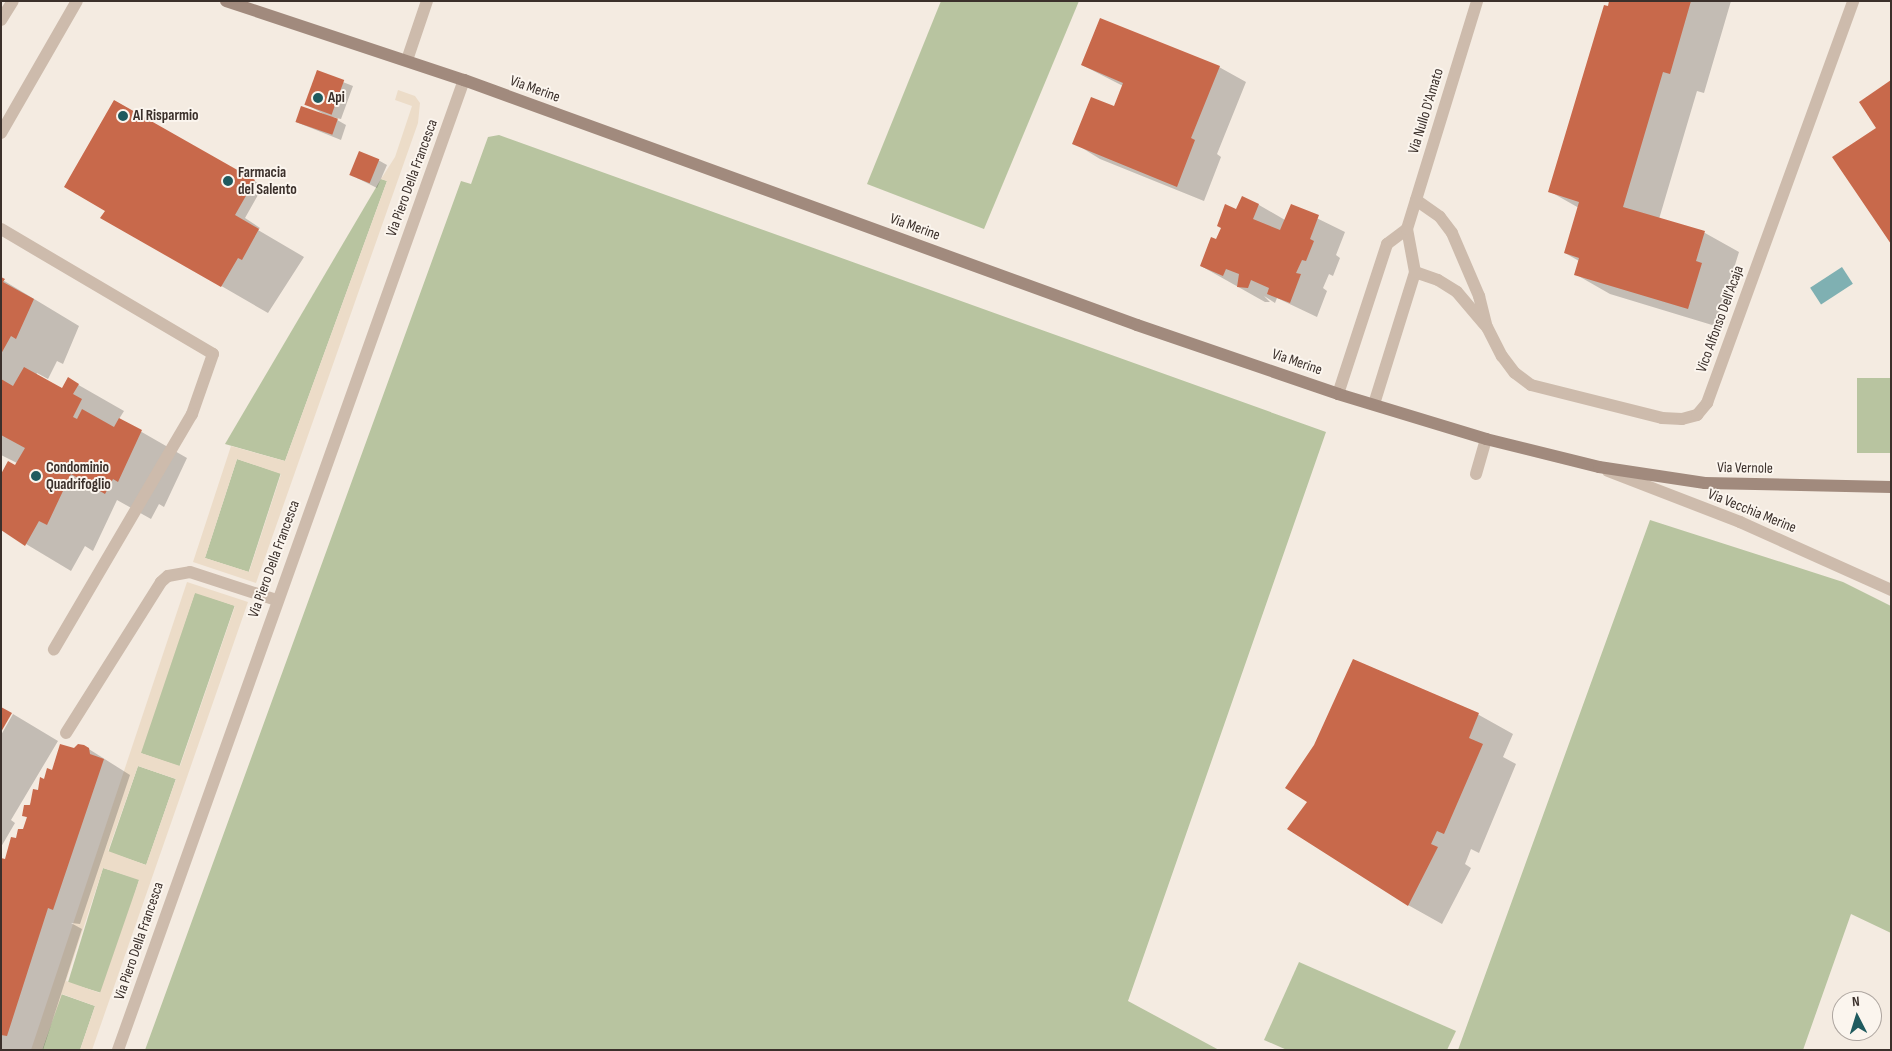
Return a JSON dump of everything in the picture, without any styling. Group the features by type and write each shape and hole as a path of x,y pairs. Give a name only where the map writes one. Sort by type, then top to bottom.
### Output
{"main road":[{"name":"Via Merine","path":"226,1 251,5 464,80 1137,325 1338,394 1486,439 1599,467"},
{"name":"Via Vernole","path":"1599,467 1704,483 1891,487"}],"street":[{"path":"1,20 13,1"},
{"path":"1,133 77,1"},
{"path":"406,60 427,1"},
{"name":"Via Nullo D'Amato","path":"1374,404 1415,272 1407,229 1477,1"},
{"name":"Vico Alfonso Dell'Acaja","path":"1416,200 1440,217 1452,233 1479,296 1487,327 1502,356 1516,373 1531,385 1662,418 1682,419 1697,415 1707,403 1853,1"},
{"name":"Via Piero Della Francesca","path":"118,1050 276,600 464,80"},
{"path":"1,229 213,354 192,414 54,649"},
{"path":"1338,394 1387,244 1407,229"},
{"name":"Vico Alfonso Dell'Acaja","path":"1415,272 1438,280 1457,292 1487,327"},
{"path":"1476,474 1486,439"},
{"name":"Via Vecchia Merine","path":"1599,467 1740,522 1891,590"},
{"path":"66,733 161,582 168,576 190,572 276,600"}],"green space":[{"path":"941,1 1079,1 984,229 867,184"},
{"path":"499,135 1326,432 1128,1001 1219,1050 145,1050 461,181 471,184 488,137"},
{"path":"381,179 387,181 285,461 225,444"},
{"path":"1857,378 1891,378 1891,453 1857,453"},
{"path":"237,459 281,473 249,572 205,558"},
{"path":"1650,520 1843,582 1891,606 1891,933 1851,914 1803,1050 1458,1050"},
{"path":"195,592 235,606 179,766 140,753"},
{"path":"138,766 176,779 146,865 108,852"},
{"path":"103,868 139,879 104,994 68,983"},
{"path":"1299,962 1456,1031 1447,1050 1287,1050 1264,1040"},
{"path":"61,994 95,1006 80,1050 42,1050"}],"shaded area":[{"path":"398,90 415,96 420,103 418,123 256,583 193,562 231,446 285,461 387,181 381,179 395,157 412,106 395,100","holes":["237,459 281,474 249,572 205,558"]},
{"path":"187,582 248,602 92,1050 80,1050 95,1006 62,994 42,1050 31,1050","holes":["195,593 235,606 180,766 141,753","138,766 176,779 146,865 108,851","103,868 139,880 100,993 66,981"]}],"water":[{"path":"1842,267 1853,284 1821,304 1810,288"}],"building":[{"path":"1609,1 1691,1 1670,74 1663,72 1623,207 1705,231 1696,261 1702,263 1688,309 1574,275 1579,258 1564,253 1579,202 1548,192 1604,5 1608,6"},
{"path":"1100,18 1220,66 1191,138 1195,140 1177,187 1072,144 1091,97 1114,106 1123,83 1081,65"},
{"path":"317,70 344,80 332,115 304,105"},
{"path":"1891,80 1891,244 1832,157 1876,128 1859,102"},
{"path":"114,100 255,180 235,215 259,229 242,260 238,258 221,287 100,218 105,211 64,187"},
{"path":"301,106 338,119 332,135 295,122"},
{"path":"359,151 379,159 370,183 349,175"},
{"path":"1242,196 1259,204 1253,219 1280,230 1291,204 1319,215 1310,239 1314,241 1306,261 1302,260 1296,273 1301,274 1290,303 1267,294 1269,288 1251,280 1248,288 1237,287 1239,274 1226,269 1223,276 1200,266 1211,237 1216,239 1221,228 1217,226 1225,204 1236,209"},
{"path":"1,277 5,279 3,282 34,299 16,339 11,336 1,354"},
{"name":"Condominio Quadrifoglio","path":"24,367 62,388 68,377 79,384 73,394 82,399 73,417 77,419 82,409 114,427 119,418 142,430 118,482 113,479 105,494 71,474 47,525 39,521 25,546 1,530 1,474 8,461 15,465 25,448 1,435 1,379 13,386"},
{"path":"1353,659 1479,713 1469,738 1483,744 1444,834 1437,831 1431,844 1438,847 1408,906 1287,829 1307,802 1285,788 1314,745"},
{"path":"1,707 12,713 1,732"},
{"path":"60,744 74,748 78,744 84,745 89,748 90,754 104,759 53,910 48,908 7,1036 1,1035 1,858 5,859 11,837 16,838 18,829 23,829 27,817 22,816 24,805 30,805 33,789 38,790 40,777 44,779 47,768 52,770"}],"place":[{"name":"Api","path":"318,98"},
{"name":"Al Risparmio","path":"123,116"},
{"name":"Farmacia del Salento","path":"228,181"},
{"name":"Condominio Quadrifoglio","path":"36,476"}]}
